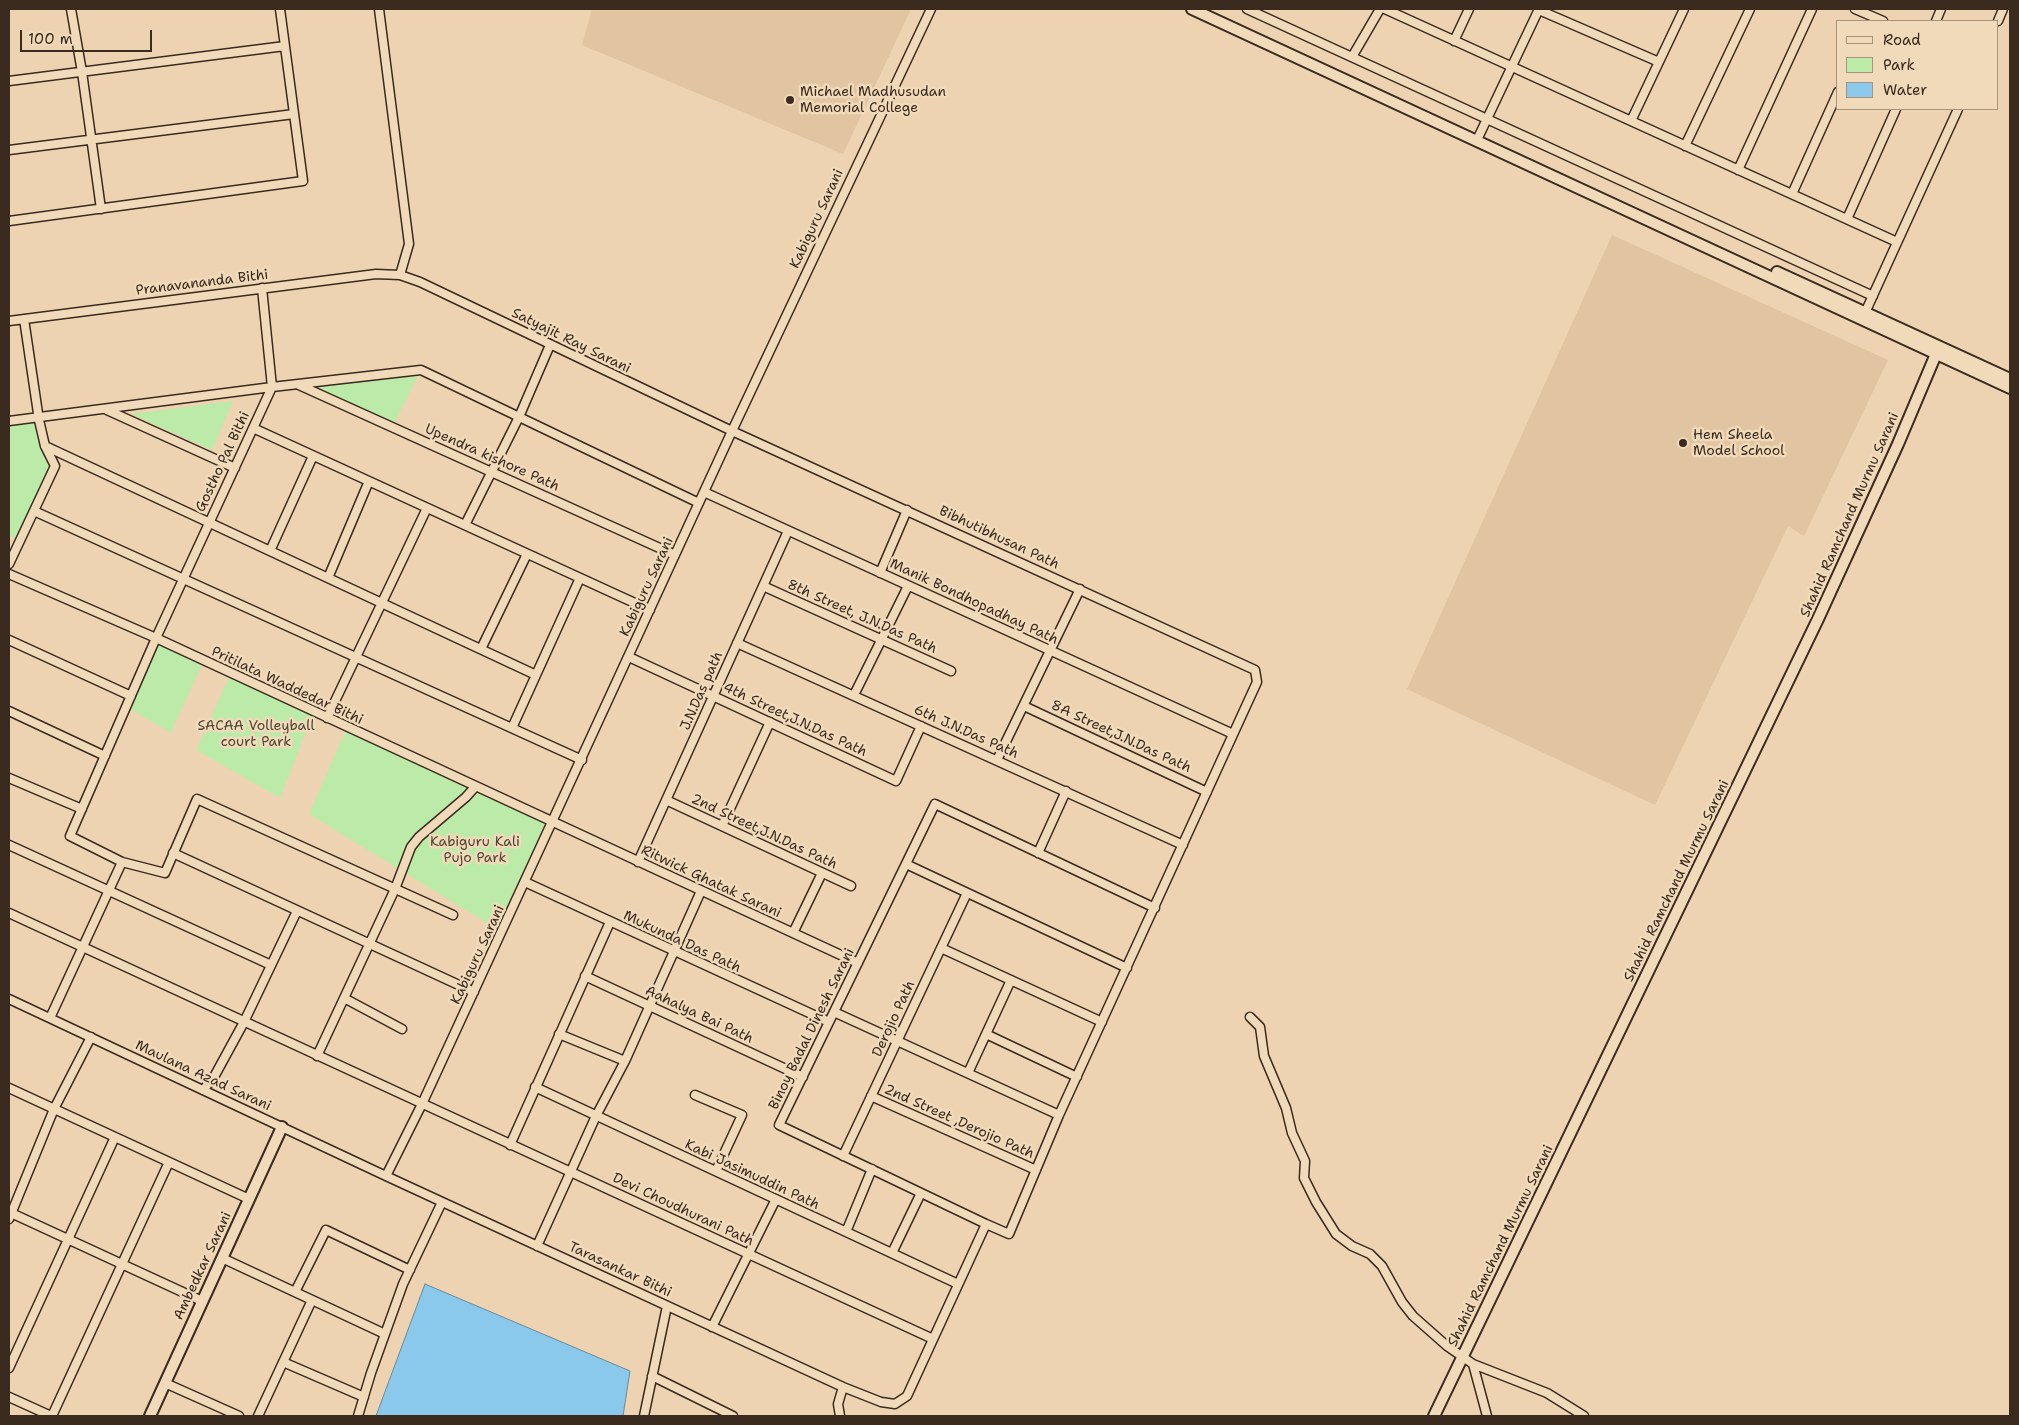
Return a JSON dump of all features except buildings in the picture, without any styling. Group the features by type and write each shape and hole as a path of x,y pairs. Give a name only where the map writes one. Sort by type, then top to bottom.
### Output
{"street":[{"path":"71,9 101,208"},
{"path":"9,221 303,181 280,9"},
{"path":"379,9 409,244 400,275"},
{"name":"Kabiguru Sarani","path":"386,1176 422,1104 732,431 931,9"},
{"path":"1192,9 1478,137"},
{"path":"1207,9 1864,316 1938,350 2010,379"},
{"path":"1247,9 1873,296"},
{"path":"1352,57 1380,9"},
{"path":"1385,9 1897,242"},
{"path":"1454,41 1469,9"},
{"path":"1478,137 1539,9 1659,62"},
{"path":"1630,121 1684,9"},
{"path":"1685,146 1750,9"},
{"path":"1738,170 1812,9"},
{"path":"1855,9 1870,19"},
{"path":"9,81 285,46"},
{"path":"1792,194 1836,96"},
{"path":"1846,219 1896,110"},
{"path":"1864,316 1958,110"},
{"path":"9,150 294,114"},
{"name":"Pranavananda Bithi","path":"9,321 376,274 400,275"},
{"name":"Satyajit Ray Sarani","path":"400,275 420,282 732,431"},
{"path":"262,288 272,387"},
{"path":"9,564 55,466 45,446 39,418 24,319"},
{"path":"465,525 519,417 550,345"},
{"path":"1938,350 2010,388"},
{"name":"Shahid Ramchand Murmu Sarani","path":"1434,1416 1814,628 1898,444 1938,350"},
{"path":"9,421 421,370 699,503"},
{"name":"Upendra kishore Path","path":"298,384 675,555"},
{"name":"Gostho Pal Bithi","path":"122,862 70,836 156,638 272,387"},
{"path":"106,409 235,468"},
{"path":"253,428 650,610"},
{"name":"Bibhutibhusan Path","path":"732,431 1255,670 1257,682 1233,734"},
{"path":"45,446 536,674"},
{"path":"270,551 313,456"},
{"path":"328,578 369,481"},
{"name":"Manik Bondhopadhay Path","path":"704,492 1233,734"},
{"path":"327,718 427,508"},
{"path":"880,573 908,510"},
{"path":"34,511 582,760"},
{"name":"J.N.Das path","path":"638,862 788,531"},
{"path":"481,649 527,554"},
{"name":"Pritilata Waddedar Bithi","path":"9,574 156,638 553,823"},
{"path":"512,728 580,578"},
{"name":"8th Street, J.N.Das Path","path":"763,586 951,671"},
{"path":"854,695 908,586"},
{"path":"997,760 1080,589"},
{"path":"9,640 131,696"},
{"name":"6th J.N.Das Path","path":"738,643 1184,845"},
{"name":"4th Street,J.N.Das Path","path":"629,657 896,781 921,726"},
{"name":"8A Street,J.N.Das Path","path":"1024,706 1207,792"},
{"path":"9,711 105,756"},
{"path":"722,826 770,722"},
{"path":"1036,1170 1059,1115 1184,845 1233,734"},
{"path":"9,778 82,809"},
{"path":"317,1056 395,889 411,847 475,787"},
{"path":"1038,853 1066,791"},
{"path":"50,1018 81,946 122,862 165,873 197,799 453,915"},
{"name":"2nd Street,J.N.Das Path","path":"666,800 851,886"},
{"name":"Binoy Badal Dinesh Sarani","path":"1036,1170 1009,1234 779,1125 935,804 1155,908"},
{"name":"Ritwick Ghatak Sarani","path":"553,823 858,963"},
{"path":"9,845 271,965"},
{"path":"173,853 474,992"},
{"path":"906,864 1127,968"},
{"path":"793,933 822,873"},
{"name":"Mukunda Das Path","path":"525,882 830,1022"},
{"path":"537,1246 596,1116 625,1061 701,891"},
{"name":"Derojio Path","path":"843,1156 967,893"},
{"path":"203,1090 214,1077 244,1022 297,911"},
{"name":"Devi Choudhurani Path","path":"9,913 933,1339"},
{"path":"510,1145 610,922"},
{"path":"941,948 1102,1022"},
{"name":"Aahalya Bai Path","path":"585,976 803,1077"},
{"path":"968,1073 1011,980"},
{"path":"344,998 402,1029"},
{"name":"Maulana Azad Sarani","path":"9,999 386,1176"},
{"path":"834,1012 1059,1115"},
{"path":"1250,1017 1260,1028 1264,1056 1286,1108 1292,1133 1305,1161 1304,1178 1309,1190 1336,1234 1352,1246 1370,1254 1382,1266 1402,1302 1418,1321 1447,1346 1473,1364 1547,1393 1584,1416"},
{"path":"560,1034 625,1061"},
{"path":"986,1034 1077,1077"},
{"path":"91,1037 54,1109 10,1215 68,1239 202,1301"},
{"path":"9,1088 249,1198"},
{"name":"Kabi Jasimuddin Path","path":"536,1088 958,1284"},
{"path":"696,1095 742,1115 716,1171"},
{"name":"2nd Street ,Derojio Path","path":"872,1096 1036,1170"},
{"name":"Ambedkar Sarani","path":"150,1416 282,1127"},
{"path":"9,1368 115,1137"},
{"path":"9,1397 51,1416 169,1162"},
{"path":"846,1232 872,1169"},
{"name":"Tarasankar Bithi","path":"386,1176 843,1387"},
{"path":"892,1253 921,1193"},
{"path":"712,1327 776,1199"},
{"path":"358,1416 385,1334 410,1270 442,1202"},
{"path":"840,1416 838,1404 843,1387 881,1402 895,1404 907,1396 986,1224"},
{"path":"296,1292 326,1230 410,1270"},
{"path":"222,1258 385,1334"},
{"path":"258,1416 312,1300"},
{"path":"644,1416 667,1306"},
{"path":"283,1362 364,1397"},
{"path":"1473,1364 1487,1416"},
{"path":"652,1376 733,1416"},
{"path":"165,1384 239,1416"}],"shaded area":[{"name":"Michael Madhusudan Memorial College","path":"592,9 911,9 843,154 582,45"},
{"name":"Hem Sheela Model School","path":"1612,235 1888,360 1804,536 1788,526 1655,805 1407,689"}],"green space":[{"path":"421,370 392,427 307,385"},
{"path":"233,401 212,450 131,414"},
{"path":"39,420 54,469 19,537 9,537 9,424"},
{"path":"157,641 203,662 171,733 127,707"},
{"name":"SACAA Volleyball court Park","path":"230,675 314,712 280,798 196,750"},
{"name":"Kabiguru Kali Pujo Park","path":"346,730 553,823 500,931 309,814"}],"water":[{"path":"425,1284 630,1371 623,1416 376,1416"}],"place":[{"name":"Michael Madhusudan Memorial College","path":"790,100"},
{"name":"Hem Sheela Model School","path":"1683,443"}]}
